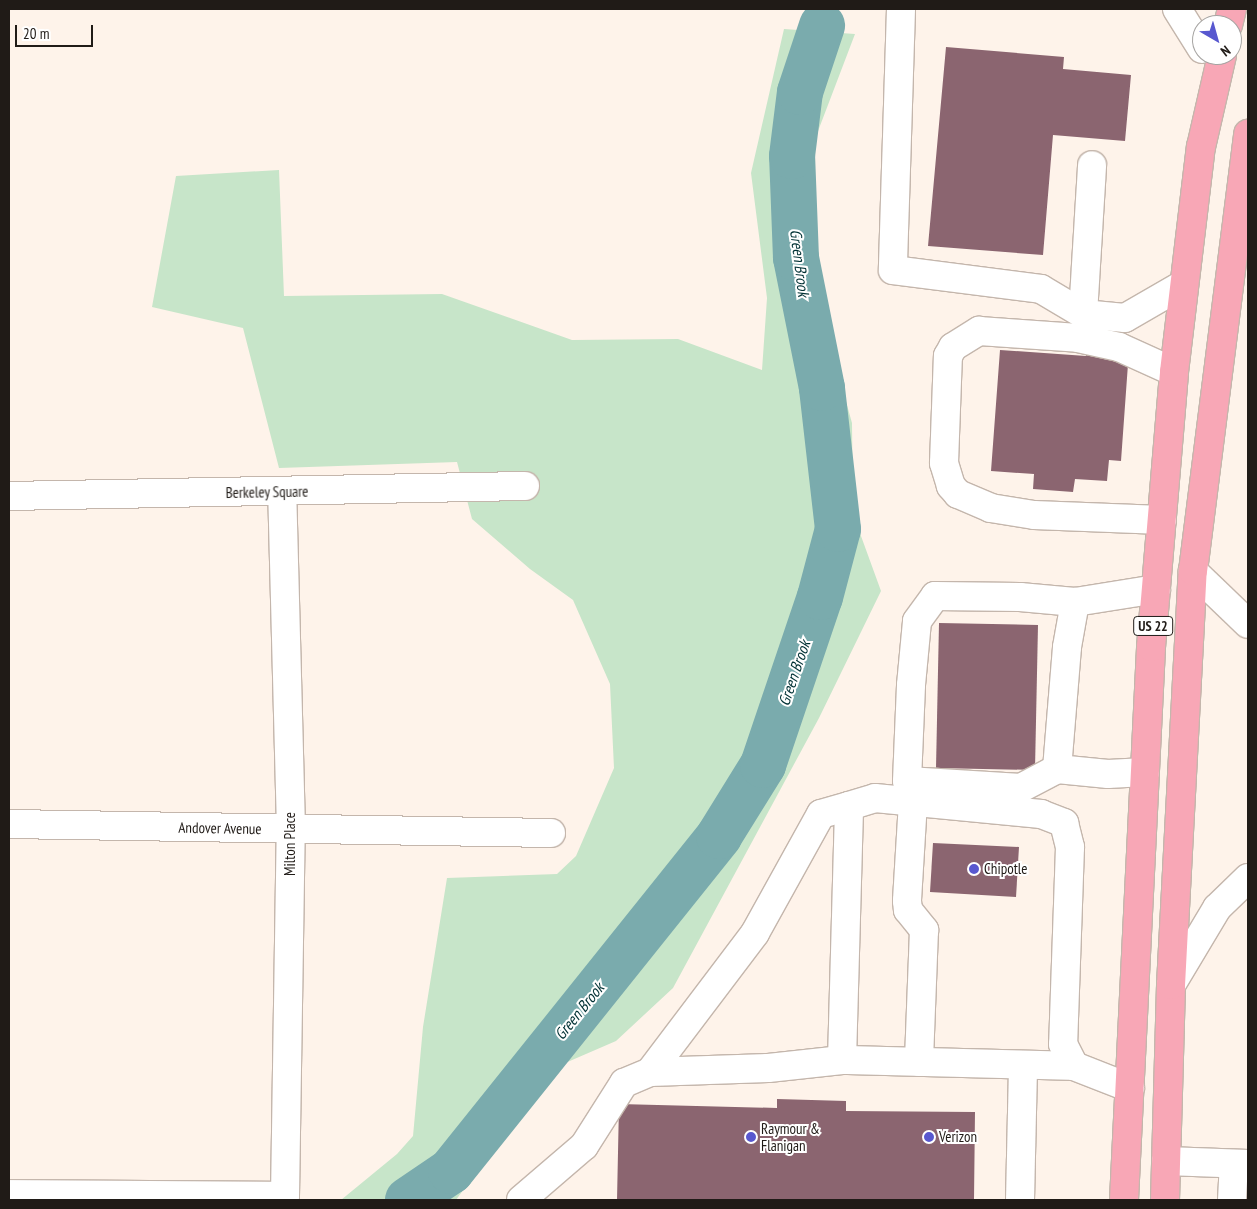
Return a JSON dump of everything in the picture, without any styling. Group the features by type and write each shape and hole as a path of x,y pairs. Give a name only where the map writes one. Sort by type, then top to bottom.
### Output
{"highway":[{"name":"US 22","path":"1124,1200 1156,589 1174,372 1201,147 1220,65"},
{"name":"US 22","path":"1165,1200 1172,984 1193,570 1247,140"}],"street":[{"path":"901,9 893,270 1041,289 1083,314 1125,318 1184,284"},
{"path":"1177,9 1192,33"},
{"path":"1208,65 1214,87"},
{"path":"1083,314 1092,165"},
{"path":"1162,520 1034,515 991,508 958,494 951,486 944,463 948,356 953,347 979,331 1068,337 1120,347 1174,372"},
{"name":"Berkeley Square","path":"9,496 525,486"},
{"name":"Milton Place","path":"9,1194 285,1196 291,829 282,491"},
{"path":"1193,570 1248,624"},
{"path":"1145,772 1108,774 1057,769 1021,788 907,781 917,621 935,596 1020,597 1075,602 1156,589"},
{"path":"1057,769 1067,647 1075,602"},
{"path":"650,1072 755,933 821,814 875,798 1041,814 1064,823 1070,846 1063,1044 1074,1066"},
{"path":"913,802 908,910 924,930 919,1062"},
{"path":"842,1060 849,806"},
{"name":"Andover Avenue","path":"9,824 551,833"},
{"path":"1172,984 1217,908 1248,878"},
{"path":"521,1200 584,1146 624,1083 650,1072 768,1068 842,1060 1074,1066 1130,1088"},
{"path":"1020,1200 1023,1065"},
{"path":"1166,1161 1241,1164 1232,1200"}],"green space":[{"path":"784,29 855,34 807,160 817,298 852,423 853,514 881,591 819,718 673,988 616,1041 549,1070 456,1200 341,1200 397,1154 413,1136 423,1027 447,878 557,874 576,856 614,768 610,684 573,600 530,569 472,519 457,462 279,468 243,328 152,307 176,176 279,170 284,296 442,294 572,340 678,339 762,370 767,298 751,173"}],"building":[{"path":"946,47 1064,57 1063,69 1131,75 1125,141 1053,135 1043,255 928,246"},
{"path":"1086,348 1128,364 1121,461 1109,460 1107,481 1075,479 1073,492 1033,489 1034,474 991,471 1000,350 1086,356"},
{"path":"939,623 1038,625 1035,770 936,768"},
{"name":"Chipotle","path":"933,843 1019,847 1016,897 930,892"},
{"name":"Raymour & Flanigan","path":"777,1099 846,1101 846,1111 975,1112 974,1200 617,1200 619,1104 777,1108"}],"waterway":[{"name":"Green Brook","path":"408,1200 451,1171 719,836 763,765 820,597 838,529 822,388 796,258 792,156 800,92 822,26"}],"place":[{"name":"Chipotle","path":"974,869"},
{"name":"Raymour & Flanigan","path":"751,1137"},
{"name":"Verizon","path":"929,1137"}]}
